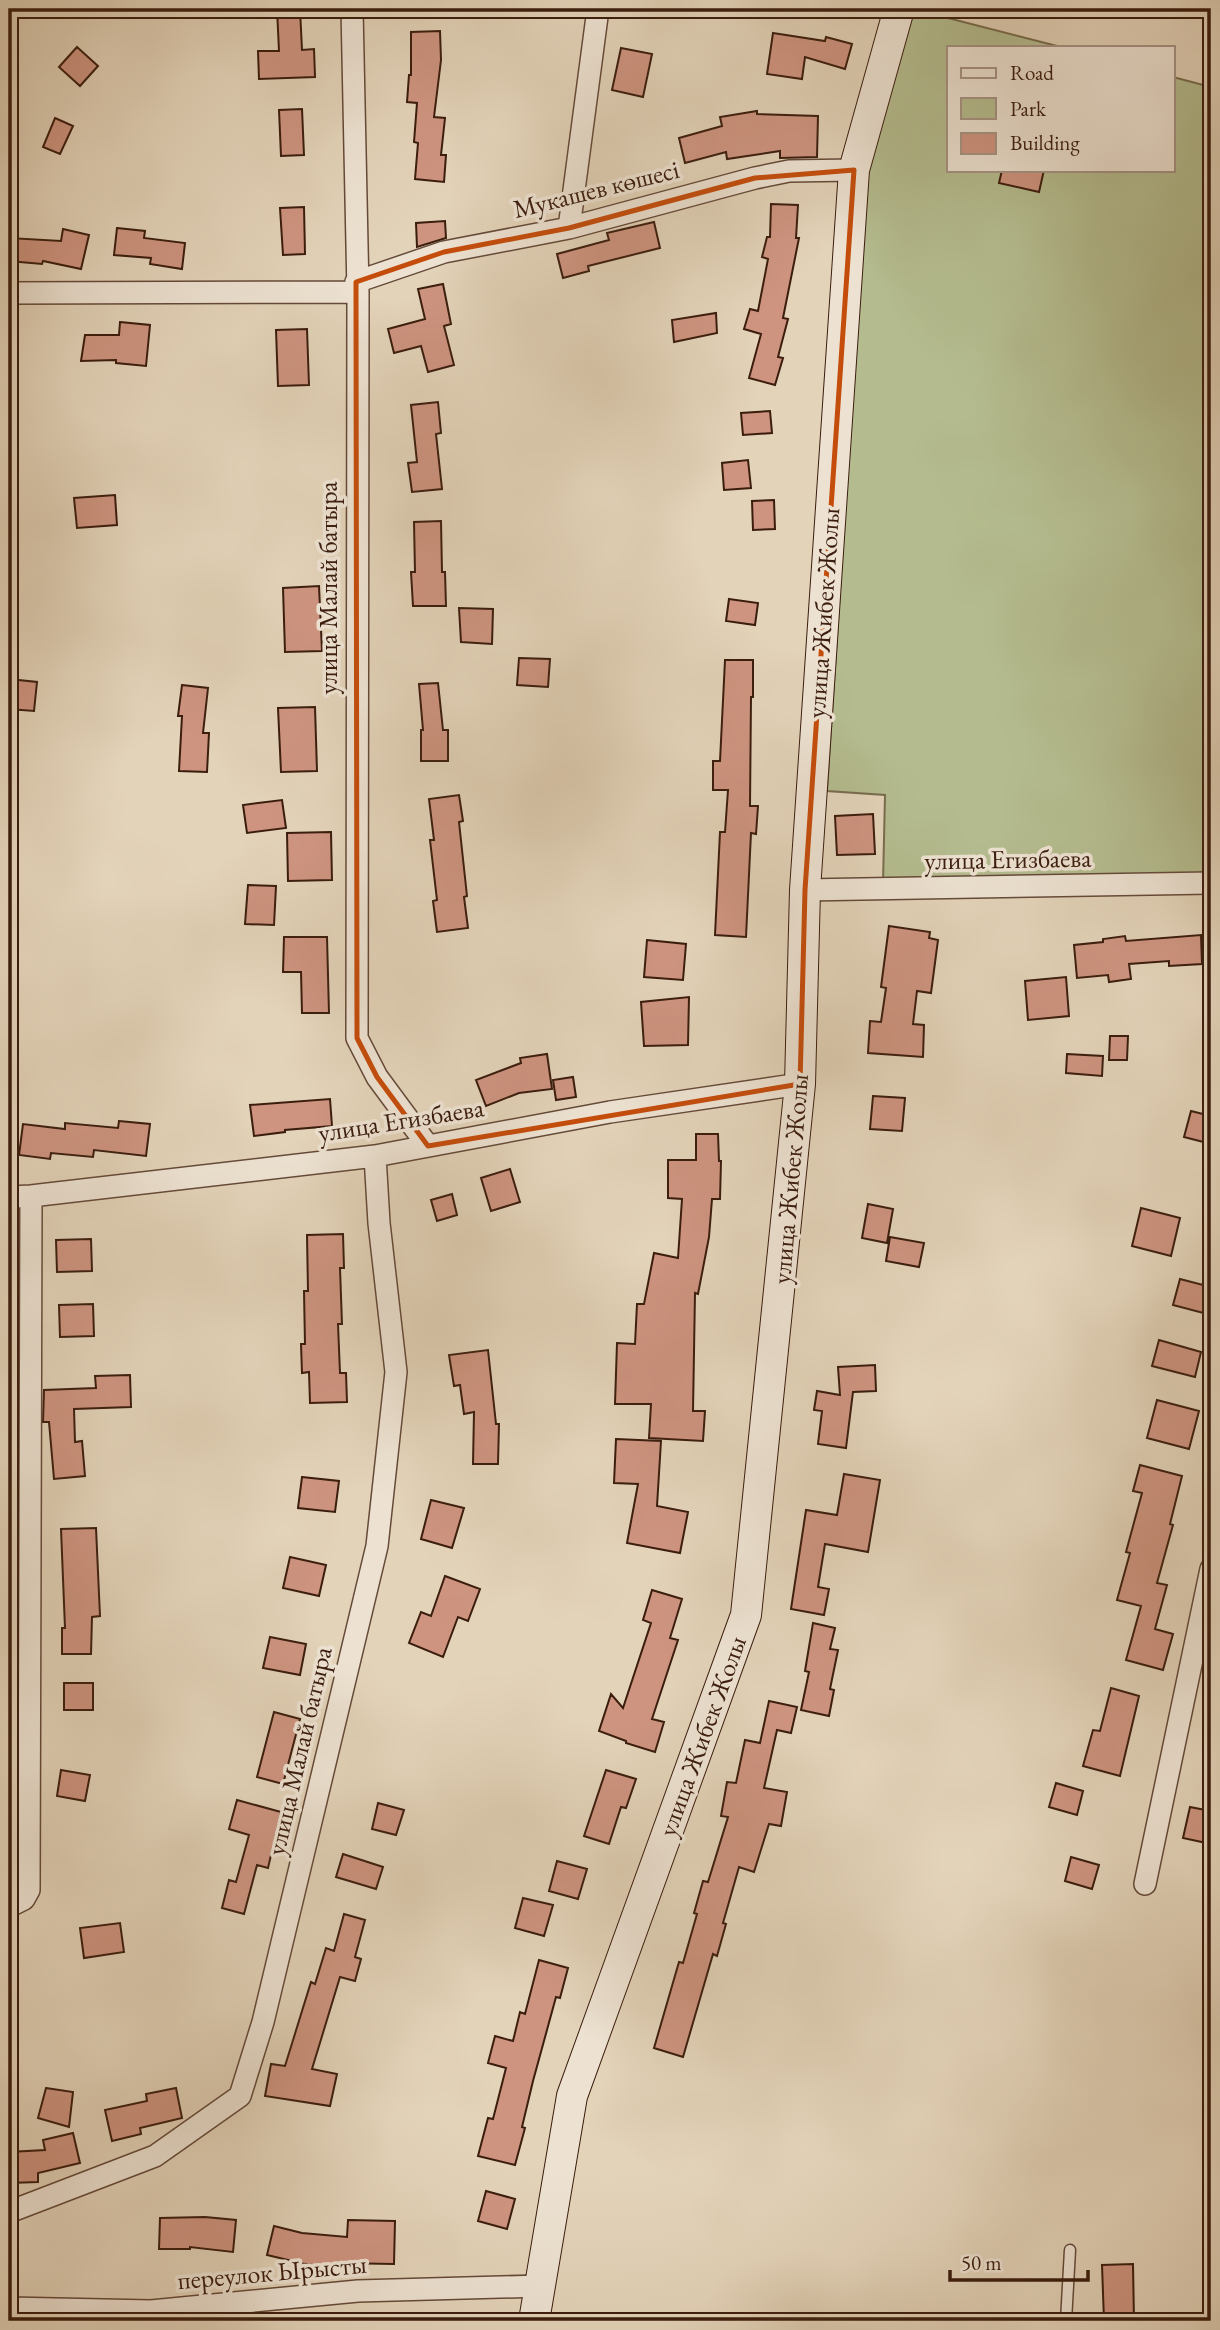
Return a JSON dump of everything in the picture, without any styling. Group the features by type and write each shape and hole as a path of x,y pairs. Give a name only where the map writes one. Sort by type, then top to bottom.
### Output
{"main road":[{"name":"улица Жибек Жолы","path":"534,2321 572,2096 746,1615 800,1084 805,890 853,170 899,9"}],"street":[{"name":"улица Малай батыра","path":"352,9 357,287 357,1038 377,1077 428,1146"},
{"path":"569,228 598,9"},
{"name":"Мукашев көшесі","path":"9,293 357,287 444,251 569,228 755,177 789,171 853,170"},
{"name":"улица Егизбаева","path":"805,890 1211,883"},
{"name":"улица Егизбаева","path":"9,1197 375,1156 610,1112 800,1084"},
{"name":"улица Малай батыра","path":"9,2212 155,2156 240,2096 263,2022 377,1546 396,1372 379,1223 375,1156"},
{"path":"14,1904 24,1899 29,1890 31,1196"},
{"path":"1145,1884 1211,1569"},
{"name":"переулок Ырысты","path":"9,2308 151,2311 358,2291 540,2286"}],"lane":[{"path":"1066,2321 1070,2250"}],"highlighted area":[{"path":"854,170 805,890 800,1084 428,1146 377,1077 357,1038 356,282 444,252 569,228 755,178"}],"green space":[{"path":"913,9 1057,46 947,46 947,172 1174,172 1174,77 1211,87 1211,880 883,883 885,795 827,791 867,171"}],"building":[{"path":"277,9 300,9 302,50 314,49 315,77 259,79 258,51 279,51"},
{"path":"440,31 441,60 434,117 445,118 441,155 446,155 444,182 415,179 417,103 407,102 411,75 411,32"},
{"path":"773,33 825,41 826,37 852,44 845,69 805,57 802,79 767,74"},
{"path":"77,47 98,66 80,86 59,67"},
{"path":"621,48 652,54 643,97 612,90"},
{"path":"302,109 304,155 281,156 279,110"},
{"path":"757,111 757,114 818,116 817,157 780,158 780,151 727,159 726,152 685,163 679,138 722,126 720,117"},
{"path":"55,118 73,126 60,154 43,147"},
{"path":"1002,172 1044,172 1039,192 999,183"},
{"path":"771,204 798,205 796,238 799,238 783,318 788,319 778,357 783,358 775,385 749,378 761,334 744,329 750,309 758,311 768,259 762,257 767,237 770,237"},
{"path":"304,207 305,254 283,255 280,208"},
{"path":"445,221 446,238 417,247 416,223"},
{"path":"654,222 660,248 588,266 589,271 563,278 557,254 609,240 607,233"},
{"path":"117,228 145,231 144,238 185,243 182,269 150,264 151,258 114,255"},
{"path":"63,229 89,235 81,269 43,261 42,264 9,261 9,238 61,241"},
{"path":"443,284 451,324 444,326 454,365 428,372 421,346 394,353 388,329 425,319 418,289"},
{"path":"716,313 717,333 674,342 672,320"},
{"path":"120,322 150,325 146,366 116,363 116,360 81,361 85,335 119,335"},
{"path":"307,329 309,385 278,386 276,330"},
{"path":"438,402 441,433 436,434 442,489 412,492 408,463 417,462 411,405"},
{"path":"770,411 772,433 743,435 741,413"},
{"path":"748,460 751,488 724,490 722,463"},
{"path":"115,495 117,525 77,528 74,498"},
{"path":"774,500 775,529 753,530 752,501"},
{"path":"441,521 446,606 413,606 411,572 415,572 414,522"},
{"path":"319,586 322,651 285,652 283,588"},
{"path":"729,599 758,603 755,625 726,621"},
{"path":"459,608 493,609 492,644 461,642"},
{"path":"519,658 550,659 548,687 517,685"},
{"path":"725,660 753,660 750,806 758,806 756,834 751,833 746,937 715,935 720,832 725,832 728,790 713,790 713,761 720,761"},
{"path":"9,679 37,682 34,711 9,709"},
{"path":"438,683 443,730 448,730 448,761 421,761 423,730 419,684"},
{"path":"182,685 208,688 203,733 209,733 207,772 179,771 182,716 178,716"},
{"path":"315,707 317,771 281,772 278,708"},
{"path":"459,795 463,821 459,822 468,928 437,932 433,901 437,900 430,840 434,840 429,799"},
{"path":"282,800 286,828 247,833 243,805"},
{"path":"873,814 875,854 837,855 835,816"},
{"path":"331,832 332,880 288,881 287,833"},
{"path":"248,885 276,886 274,925 245,924"},
{"path":"889,926 930,932 929,938 938,940 931,993 917,991 913,1024 924,1025 923,1057 868,1053 870,1021 881,1022 886,988 881,987"},
{"path":"1201,935 1202,964 1169,966 1169,961 1129,964 1131,979 1109,982 1108,975 1077,978 1074,945 1125,936 1126,941"},
{"path":"284,937 327,937 329,1013 302,1013 301,972 283,972"},
{"path":"647,940 686,944 683,980 644,977"},
{"path":"1066,977 1069,1016 1028,1020 1025,981"},
{"path":"689,997 688,1045 644,1046 641,1002"},
{"path":"1110,1036 1128,1036 1127,1060 1109,1060"},
{"path":"547,1054 552,1089 519,1093 486,1106 476,1080 521,1063 520,1058"},
{"path":"1067,1054 1103,1056 1102,1076 1066,1073"},
{"path":"573,1077 576,1097 556,1100 553,1080"},
{"path":"873,1096 905,1098 902,1131 870,1129"},
{"path":"330,1099 332,1126 254,1136 250,1105"},
{"path":"1191,1111 1211,1116 1211,1144 1184,1137"},
{"path":"119,1121 150,1124 146,1156 94,1150 93,1157 51,1153 50,1159 19,1155 23,1124 65,1129 65,1123 118,1128"},
{"path":"696,1134 718,1134 721,1161 720,1199 712,1199 709,1237 698,1294 695,1293 693,1411 705,1411 703,1441 649,1438 651,1404 615,1404 617,1343 635,1344 637,1304 644,1304 654,1253 678,1258 682,1199 668,1198 668,1160 696,1160"},
{"path":"510,1169 520,1202 491,1211 481,1178"},
{"path":"452,1194 457,1215 437,1221 431,1200"},
{"path":"868,1204 893,1209 887,1243 862,1238"},
{"path":"1141,1208 1180,1218 1171,1256 1132,1246"},
{"path":"343,1234 344,1268 340,1268 342,1324 338,1324 340,1373 346,1373 347,1402 310,1403 309,1372 302,1373 301,1344 305,1344 304,1291 308,1291 307,1235"},
{"path":"890,1237 924,1243 919,1267 886,1261"},
{"path":"91,1239 92,1271 57,1272 56,1240"},
{"path":"1180,1279 1211,1287 1211,1315 1173,1305"},
{"path":"93,1304 94,1336 60,1337 59,1305"},
{"path":"1159,1340 1201,1352 1195,1377 1152,1366"},
{"path":"488,1350 496,1424 499,1424 498,1464 473,1464 474,1412 464,1414 460,1385 454,1386 449,1355"},
{"path":"875,1365 876,1391 853,1392 846,1448 818,1444 822,1411 814,1410 817,1391 840,1395 838,1367"},
{"path":"130,1375 131,1407 74,1409 75,1442 82,1441 85,1476 54,1479 49,1422 43,1422 44,1390 96,1388 95,1376"},
{"path":"1157,1400 1199,1411 1189,1449 1147,1438"},
{"path":"616,1439 661,1441 657,1506 688,1512 680,1553 627,1543 638,1484 614,1483"},
{"path":"1140,1465 1182,1476 1170,1524 1173,1525 1157,1583 1167,1585 1155,1629 1173,1634 1163,1670 1126,1660 1141,1606 1117,1600 1130,1553 1126,1552 1142,1493 1133,1491"},
{"path":"844,1474 880,1480 868,1552 825,1544 818,1587 829,1589 824,1615 791,1609 806,1510 837,1515"},
{"path":"302,1477 339,1481 335,1512 298,1508"},
{"path":"431,1500 464,1508 452,1548 421,1539"},
{"path":"96,1528 100,1616 92,1617 91,1654 62,1654 62,1628 65,1628 61,1529"},
{"path":"290,1557 326,1565 319,1596 283,1588"},
{"path":"445,1576 480,1589 468,1621 458,1617 443,1657 409,1643 421,1612 431,1616"},
{"path":"652,1590 682,1599 670,1638 678,1640 652,1719 664,1722 655,1752 599,1731 611,1694 623,1708 651,1623 643,1620"},
{"path":"813,1623 835,1628 830,1649 838,1650 830,1689 834,1690 829,1716 801,1710 809,1672 805,1671"},
{"path":"270,1637 306,1644 300,1675 263,1668"},
{"path":"64,1683 93,1683 93,1710 64,1710"},
{"path":"1111,1688 1139,1696 1120,1776 1083,1766 1093,1730 1100,1731"},
{"path":"769,1701 797,1707 791,1733 777,1730 764,1788 787,1792 781,1826 769,1824 754,1872 739,1867 717,1956 713,1954 683,2057 654,2048 679,1962 683,1963 703,1881 708,1882 728,1817 721,1816 727,1782 736,1783 745,1740 760,1743"},
{"path":"274,1712 300,1719 283,1784 257,1777"},
{"path":"61,1770 90,1775 85,1801 57,1796"},
{"path":"606,1770 636,1779 626,1808 621,1807 609,1844 584,1836"},
{"path":"1056,1783 1083,1791 1077,1815 1049,1807"},
{"path":"237,1800 281,1812 268,1868 257,1865 244,1914 222,1908 229,1880 236,1882 249,1835 229,1829"},
{"path":"378,1803 404,1810 396,1835 372,1829"},
{"path":"1190,1807 1211,1811 1211,1844 1183,1838"},
{"path":"343,1854 383,1867 376,1889 336,1877"},
{"path":"1071,1857 1099,1865 1092,1889 1065,1881"},
{"path":"557,1861 587,1869 578,1899 549,1891"},
{"path":"523,1898 553,1905 544,1936 515,1928"},
{"path":"344,1914 365,1920 355,1957 361,1959 355,1981 340,1977 312,2069 337,2074 330,2106 265,2096 271,2064 285,2066 311,1982 315,1984 326,1948 334,1951"},
{"path":"120,1923 124,1952 84,1958 80,1928"},
{"path":"539,1960 568,1968 560,1998 556,1997 533,2081 515,2165 478,2156 488,2118 493,2119 506,2068 488,2063 495,2036 513,2041 520,2012 525,2014"},
{"path":"46,2088 73,2092 69,2127 38,2118"},
{"path":"176,2088 182,2118 140,2128 141,2134 112,2141 105,2110 147,2101 146,2094"},
{"path":"73,2133 80,2163 38,2173 38,2182 9,2183 9,2152 45,2150 43,2140"},
{"path":"486,2191 515,2199 507,2229 478,2221"},
{"path":"205,2217 236,2220 233,2252 190,2247 159,2249 160,2218"},
{"path":"348,2220 395,2221 394,2264 336,2263 336,2268 267,2255 274,2226 302,2233 347,2237"},
{"path":"1133,2264 1134,2321 1104,2321 1102,2265"}]}
